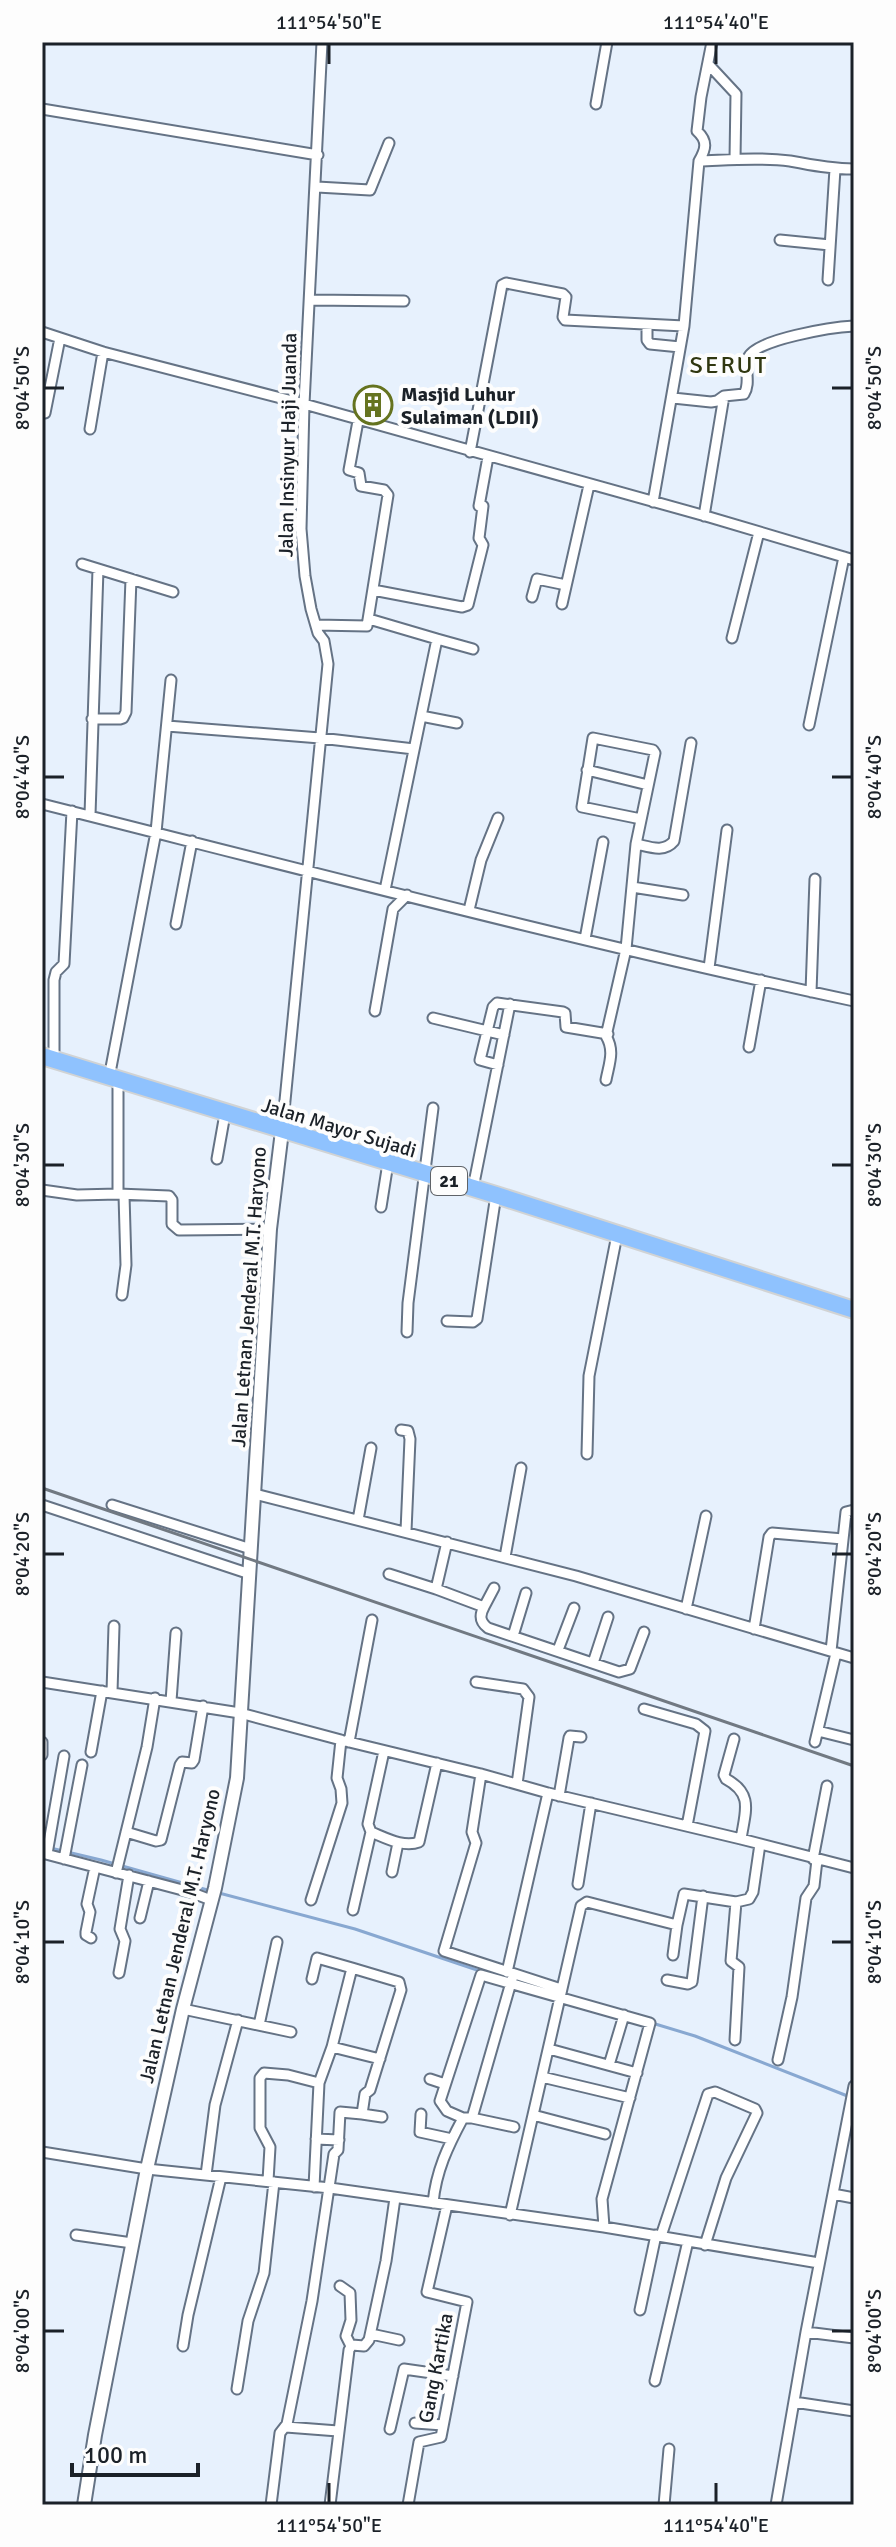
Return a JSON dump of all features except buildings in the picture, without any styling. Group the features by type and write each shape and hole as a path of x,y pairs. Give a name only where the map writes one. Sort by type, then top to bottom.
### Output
{"highway":[{"name":"Jalan Mayor Sujadi","path":"48,1058 496,1195 854,1310"}],"main road":[{"name":"Jalan Letnan Jenderal M.T. Haryono","path":"84,2505 147,2169 183,2009 213,1895 237,1778 270,1229 282,1131"}],"street":[{"name":"Jalan Insinyur Haji Juanda","path":"282,1131 328,664 305,576 301,529 322,42"},
{"path":"596,104 607,42"},
{"path":"653,502 684,326 699,161 706,145 697,131 712,42"},
{"path":"709,65 736,94 735,159"},
{"path":"42,109 318,155"},
{"path":"317,187 370,190 389,143"},
{"path":"699,161 787,161 854,169"},
{"path":"828,280 835,169"},
{"path":"780,240 830,245"},
{"path":"470,452 502,285 506,283 563,294 566,297 565,320 684,326"},
{"path":"310,300 404,301"},
{"path":"647,325 650,344 680,347"},
{"path":"673,398 711,402 747,392 749,356 763,345 854,326"},
{"path":"42,332 103,352 304,404 849,559 809,725"},
{"path":"45,413 60,338"},
{"path":"90,429 103,352"},
{"path":"704,516 724,396"},
{"path":"316,625 364,627 369,619 388,495 384,490 361,486 359,473 349,470 358,421"},
{"path":"373,590 462,607 468,605 483,545 479,538 483,506 479,506 488,457"},
{"path":"562,604 589,485"},
{"path":"732,638 759,532"},
{"path":"82,564 173,592"},
{"path":"90,815 98,569"},
{"path":"92,719 120,719 126,712 131,579"},
{"path":"532,597 537,579 566,585"},
{"path":"369,619 473,649"},
{"path":"385,890 437,639"},
{"path":"122,1295 126,1265 114,1080 156,832 171,680"},
{"path":"421,716 457,723"},
{"path":"167,726 414,749"},
{"path":"606,1080 612,1046 606,1036 626,949 636,844 655,753 594,737 582,807 641,819"},
{"path":"636,844 661,849 674,841 691,743"},
{"path":"587,770 648,785"},
{"path":"42,804 306,873 854,1001"},
{"path":"48,1058 54,980 56,972 64,964 72,811"},
{"path":"469,910 481,860 498,818"},
{"path":"709,968 727,830"},
{"path":"176,924 192,841"},
{"path":"585,939 603,842"},
{"path":"811,992 815,879"},
{"path":"632,887 683,895"},
{"path":"375,1011 393,909 407,895"},
{"path":"749,1047 761,980"},
{"path":"498,1065 480,1060 494,1004 563,1012 566,1027 608,1034"},
{"path":"473,1188 510,1004"},
{"path":"433,1018 504,1035"},
{"path":"407,1332 433,1108"},
{"path":"217,1159 225,1114"},
{"path":"381,1207 388,1163"},
{"path":"42,1190 77,1195 169,1196 172,1200 172,1224 179,1230 270,1229"},
{"path":"447,1321 473,1322 477,1319 496,1195"},
{"path":"587,1454 589,1376 617,1235"},
{"path":"401,1430 408,1431 410,1439 406,1531"},
{"path":"358,1520 371,1448"},
{"path":"505,1557 521,1468"},
{"path":"255,1494 505,1557 854,1658"},
{"path":"42,1505 250,1574"},
{"path":"112,1505 251,1549"},
{"path":"815,1742 834,1652 846,1512 854,1510"},
{"path":"686,1609 706,1516"},
{"path":"754,1629 772,1533 843,1539"},
{"path":"436,1589 447,1542"},
{"path":"389,1574 484,1607"},
{"path":"494,1588 480,1618 485,1625 619,1672 628,1671 644,1632"},
{"path":"513,1636 526,1593"},
{"path":"558,1650 574,1608"},
{"path":"593,1663 608,1617"},
{"path":"311,1900 342,1803 337,1778 372,1620"},
{"path":"91,1752 107,1692 114,1626"},
{"path":"171,1701 176,1633"},
{"path":"42,1682 240,1713 854,1868"},
{"path":"476,1682 523,1689 529,1697 517,1784"},
{"path":"118,1867 147,1747 155,1698"},
{"path":"126,1832 161,1840 180,1765 194,1760 203,1706"},
{"path":"644,1709 696,1724 705,1731 687,1826"},
{"path":"818,1731 854,1740"},
{"path":"559,1796 569,1738 581,1737"},
{"path":"734,1739 724,1775 737,1785 745,1799 741,1839"},
{"path":"42,1742 42,1755"},
{"path":"353,1910 371,1832 368,1824 384,1751"},
{"path":"64,1756 47,1849 65,1853 95,1867 118,1867 129,1875 149,1881 213,1895"},
{"path":"371,1832 398,1843 413,1845 419,1842 437,1763"},
{"path":"65,1853 82,1765"},
{"path":"481,1774 472,1833 476,1843 444,1951 511,1978 650,2023 602,2199 604,2227"},
{"path":"778,2060 792,1997 806,1898 814,1886 815,1859 827,1786"},
{"path":"433,2203 439,2166 467,2118 511,1978 548,1793"},
{"path":"578,1884 591,1803"},
{"path":"392,1872 398,1843"},
{"path":"673,1955 684,1894 744,1902 751,1896 760,1844"},
{"path":"91,1938 86,1935 90,1912 87,1904 95,1867"},
{"path":"119,1973 125,1941 120,1929 129,1875"},
{"path":"140,1918 149,1881"},
{"path":"667,1980 692,1982 703,1896"},
{"path":"510,2215 583,1902 677,1925"},
{"path":"735,2040 739,1967 731,1961 736,1902"},
{"path":"259,2025 277,1942"},
{"path":"312,1979 317,1958 395,1980 401,1985 370,2090 365,2094 362,2114"},
{"path":"314,2187 319,2083 332,2047 352,1968"},
{"path":"511,1978 481,1975 441,2105 447,2111 467,2118 514,2127"},
{"path":"183,2009 291,2032"},
{"path":"609,2065 624,2015"},
{"path":"206,2175 215,2105 238,2020"},
{"path":"332,2047 380,2059"},
{"path":"549,2049 637,2073"},
{"path":"237,2389 248,2321 264,2273 271,2181 270,2147 260,2128 260,2078 264,2073 281,2074 319,2083"},
{"path":"542,2077 630,2098"},
{"path":"430,2079 445,2084"},
{"path":"776,2505 854,2088"},
{"path":"640,2310 658,2236 708,2094 715,2092 755,2109 757,2117 726,2178 705,2245"},
{"path":"286,2427 312,2301 334,2154 338,2150 340,2112 382,2117"},
{"path":"421,2114 420,2132 452,2139"},
{"path":"533,2115 605,2134"},
{"path":"316,2139 339,2140"},
{"path":"42,2152 147,2169 330,2188 604,2227 819,2263"},
{"path":"183,2346 221,2177"},
{"path":"833,2194 854,2198"},
{"path":"351,2346 364,2346 371,2334 395,2198"},
{"name":"Gang Kartika","path":"408,2505 419,2442 441,2437 467,2302 427,2292 447,2205"},
{"path":"76,2235 132,2243"},
{"path":"655,2381 688,2241"},
{"path":"330,2505 351,2346 346,2336 351,2320 350,2293 340,2286"},
{"path":"806,2332 854,2338"},
{"path":"371,2334 399,2340"},
{"path":"390,2429 404,2369 453,2376"},
{"path":"794,2402 854,2411"},
{"path":"415,2423 443,2425"},
{"path":"271,2505 281,2429 338,2431"},
{"path":"664,2505 669,2449"}],"waterway":[{"path":"42,1846 211,1891"},
{"path":"219,1893 355,1929 483,1972"},
{"path":"652,2023 695,2036 850,2097"}],"railway":[{"path":"42,1488 854,1766"}],"place":[{"name":"Masjid Luhur Sulaiman (LDII)","path":"373,405"}],"district":[{"name":"SERUT","path":"729,365"}]}
